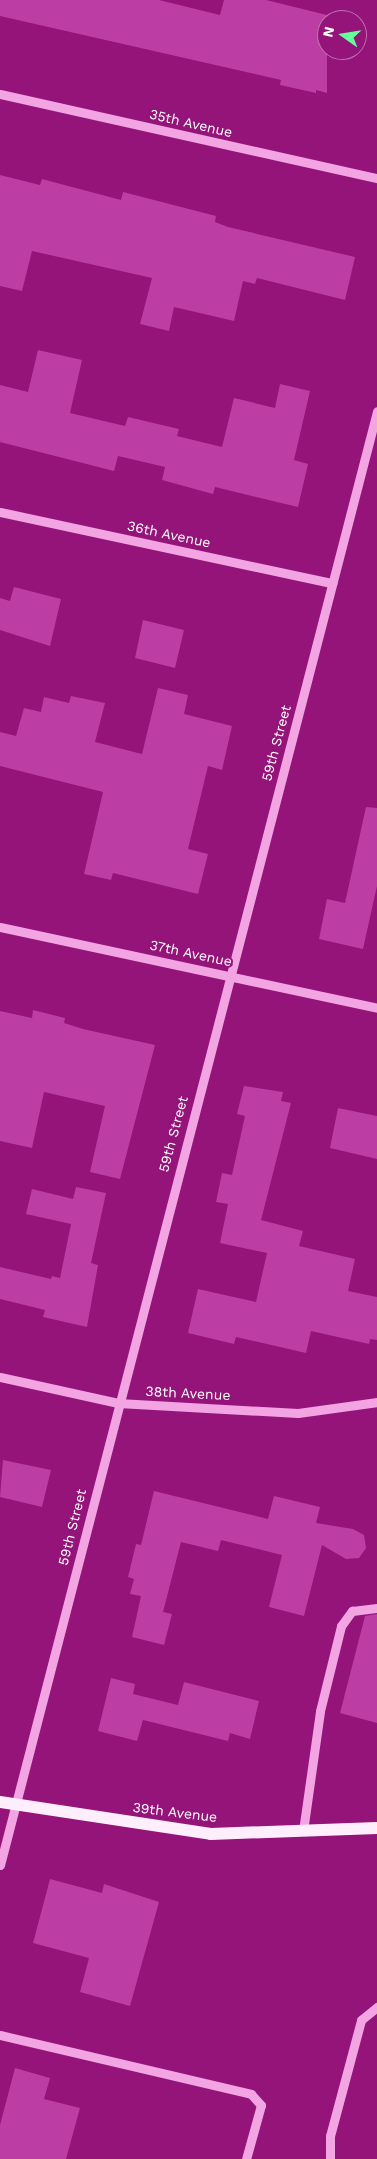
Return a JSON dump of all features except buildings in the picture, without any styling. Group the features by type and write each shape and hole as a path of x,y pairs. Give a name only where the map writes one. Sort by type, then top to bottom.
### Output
{"main road":[{"name":"39th Avenue","path":"0,1802 211,1834 377,1828"}],"street":[{"name":"35th Avenue","path":"0,94 377,178"},
{"name":"59th Street","path":"0,1865 229,975 377,412"},
{"name":"36th Avenue","path":"0,512 332,583"},
{"name":"37th Avenue","path":"0,927 377,1008"},
{"name":"38th Avenue","path":"0,1377 118,1403 298,1413 377,1402"},
{"path":"303,1831 320,1711 341,1626 352,1611 377,1608"},
{"path":"330,2159 330,2136 361,2020 377,2007"},
{"path":"0,2035 251,2094 260,2104 246,2159"}]}
